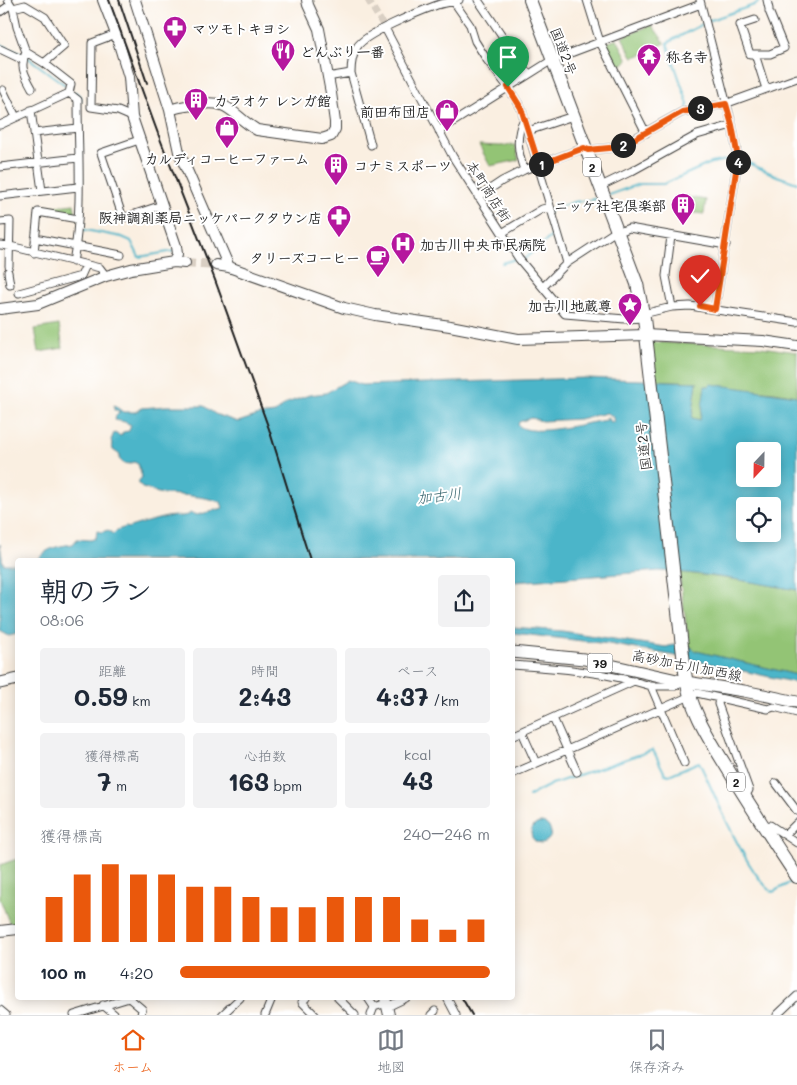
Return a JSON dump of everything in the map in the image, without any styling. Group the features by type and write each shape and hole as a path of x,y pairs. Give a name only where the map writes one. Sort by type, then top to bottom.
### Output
{"highway":[{"name":"国道2号","path":"530,0 599,187 621,230 637,284 644,316 685,677 689,696 704,730 764,828 797,877"}],"main road":[{"name":"高砂加古川加西線","path":"515,652 584,660 685,677 797,702"},
{"path":"0,683 15,680"}],"street":[{"path":"103,0 129,77 132,117 176,246 177,254 174,262"},
{"path":"135,0 170,110 179,152 229,267"},
{"path":"170,110 204,102 217,102 228,107 257,130 322,139 331,136 335,129 333,107 319,29 307,0"},
{"path":"478,0 528,74"},
{"path":"586,0 600,42 646,133"},
{"path":"755,20 740,25 750,54 770,54 786,47 769,13 767,0"},
{"path":"371,145 351,73 351,65 358,46 368,37 384,28 439,3 457,1 470,25 475,41 521,108 567,263"},
{"path":"439,131 552,60 701,2 732,125 738,159 715,309"},
{"path":"10,4 26,52 71,84 69,93"},
{"path":"0,12 10,4 25,5 45,17 64,46 44,63"},
{"name":"本町商店街","path":"384,28 453,157 478,197 519,259 565,314 625,319 644,316 672,307 690,306 797,322"},
{"path":"116,34 92,43 91,107 118,111 132,117"},
{"path":"0,49 23,60"},
{"path":"26,52 22,70 30,77 32,88"},
{"path":"755,54 766,89"},
{"path":"327,77 351,73"},
{"path":"478,197 502,181 524,170 584,148 588,150 620,147 682,112 726,104 797,78"},
{"path":"3,90 16,117"},
{"path":"0,125 69,93"},
{"path":"69,93 78,100 78,219 73,262"},
{"path":"118,111 130,100"},
{"path":"31,110 42,191"},
{"path":"528,131 573,116"},
{"path":"524,119 517,143 524,170"},
{"path":"599,187 697,135 732,125"},
{"path":"34,133 78,128"},
{"path":"140,140 100,154 123,218 162,205"},
{"path":"0,167 78,158"},
{"path":"0,196 78,188"},
{"path":"502,233 542,209 551,210"},
{"path":"34,253 38,212 78,219"},
{"path":"0,222 10,221 9,275 0,280"},
{"path":"543,287 567,263 621,230 726,245"},
{"path":"671,236 666,276 672,307"},
{"path":"36,238 121,255"},
{"path":"0,246 10,246 100,268 106,276"},
{"path":"0,309 38,304 106,276 131,269 185,262"},
{"path":"19,293 81,276 86,265"},
{"path":"216,265 229,267 360,312 518,339 646,338 763,341 797,346"},
{"path":"515,665 611,675 651,686 676,686 685,677"},
{"path":"515,735 634,681"},
{"path":"651,686 684,763"},
{"path":"515,773 698,693 768,709 774,707 797,712"},
{"path":"719,698 718,704 749,790 746,798"},
{"path":"553,718 577,772"},
{"path":"522,732 536,763"},
{"path":"776,783 797,812"},
{"path":"785,835 797,822"},
{"path":"764,828 770,825 797,843"},
{"path":"0,931 15,928"},
{"path":"782,1013 797,996"},
{"path":"74,1015 122,1000"},
{"path":"131,1000 142,1009 141,1015"},
{"path":"222,1015 238,1000"},
{"path":"265,1015 271,1000"},
{"path":"304,1000 302,1002 315,1015"},
{"path":"340,1000 355,1015"},
{"path":"369,1000 374,1007"},
{"path":"374,1007 387,1006 401,1000"},
{"path":"448,1000 456,1015"},
{"path":"103,1005 115,1015"},
{"path":"371,1015 374,1007"},
{"path":"0,1010 6,1015"}],"green space":[{"path":"652,25 665,43 650,52 632,56 622,37"},
{"path":"617,39 627,58 627,62 616,67 606,46 607,43"},
{"path":"479,145 515,145 519,160 490,166"},
{"path":"681,196 706,200 704,214 679,211"},
{"path":"74,204 76,215 39,209 39,208"},
{"path":"59,325 63,348 39,352 35,329"},
{"path":"649,342 761,347 797,352 797,396 775,392 706,386 700,420 692,418 697,382 653,380"},
{"path":"679,572 797,590 797,675 696,651 689,645"},
{"path":"15,860 15,926 11,927 0,899 0,865"}],"water":[{"name":"加古川","path":"585,378 697,382 692,418 700,420 705,386 711,384 797,396 797,590 659,571 515,582 515,558 40,558 45,552 73,544 77,539 91,540 96,538 97,531 108,530 113,534 117,530 126,527 170,516 191,513 197,515 223,508 221,502 214,500 163,494 142,488 138,482 142,477 138,464 134,462 129,464 123,463 119,459 120,455 113,450 111,440 114,433 121,436 123,432 129,431 131,425 115,420 116,415 120,413 114,410 114,405 123,412 135,412 142,408 165,406 204,406 215,414 238,422 259,415 275,413 287,403 309,395 326,393 348,380 362,385","holes":["607,413 612,416 614,421 610,422 609,418 606,417 608,420 547,430 525,429 518,425 519,422 531,418 542,421 579,419"]},
{"path":"0,544 3,564 15,564 15,634 9,636 0,631"},
{"path":"515,627 562,631 666,647 678,644 685,645 696,651 797,675 797,683 676,656 609,644 515,633"},
{"path":"541,823 548,826 551,833 548,840 541,843 534,840 531,833 534,826"}],"waterway":[{"path":"708,21 757,4 760,0"},
{"path":"687,108 688,104 667,43 703,24"},
{"path":"0,44 23,55"},
{"path":"27,57 65,85"},
{"path":"75,92 81,97 81,100"},
{"path":"609,195 639,184 664,184 711,163 732,159 742,160 797,183"},
{"path":"553,209 574,202 596,199"},
{"path":"523,260 552,236 547,215 550,212"},
{"path":"81,225 82,229 85,230 122,237 131,241 139,257 174,251"},
{"path":"502,263 516,259"},
{"path":"529,796 552,784 653,750 665,774 669,775 699,762 742,852 763,883 773,892 793,881"}],"tunnel":[{"path":"368,0 385,28"},
{"path":"185,263 216,265"}],"railway":[{"path":"109,0 269,429 309,558"},
{"path":"119,0 147,83"},
{"path":"463,1000 472,1015"}],"place":[{"name":"マツモトキヨシ","path":"175,49"},
{"name":"どんぶり一番","path":"283,72"},
{"name":"称名寺","path":"649,77"},
{"name":"カラオケ レンガ館","path":"196,121"},
{"name":"前田布団店","path":"447,132"},
{"name":"カルディコーヒーファーム","path":"227,149"},
{"name":"コナミスポーツ","path":"336,186"},
{"name":"ニッケ社宅倶楽部","path":"683,226"},
{"name":"阪神調剤薬局ニッケパークタウン店","path":"339,238"},
{"name":"加古川中央市民病院","path":"403,265"},
{"name":"タリーズコーヒー","path":"378,278"},
{"name":"加古川地蔵尊","path":"630,326"}],"route":[{"path":"508,87 521,108 539,165 584,148 588,150 620,147 682,112 726,104 738,158 715,309 700,306"}]}
